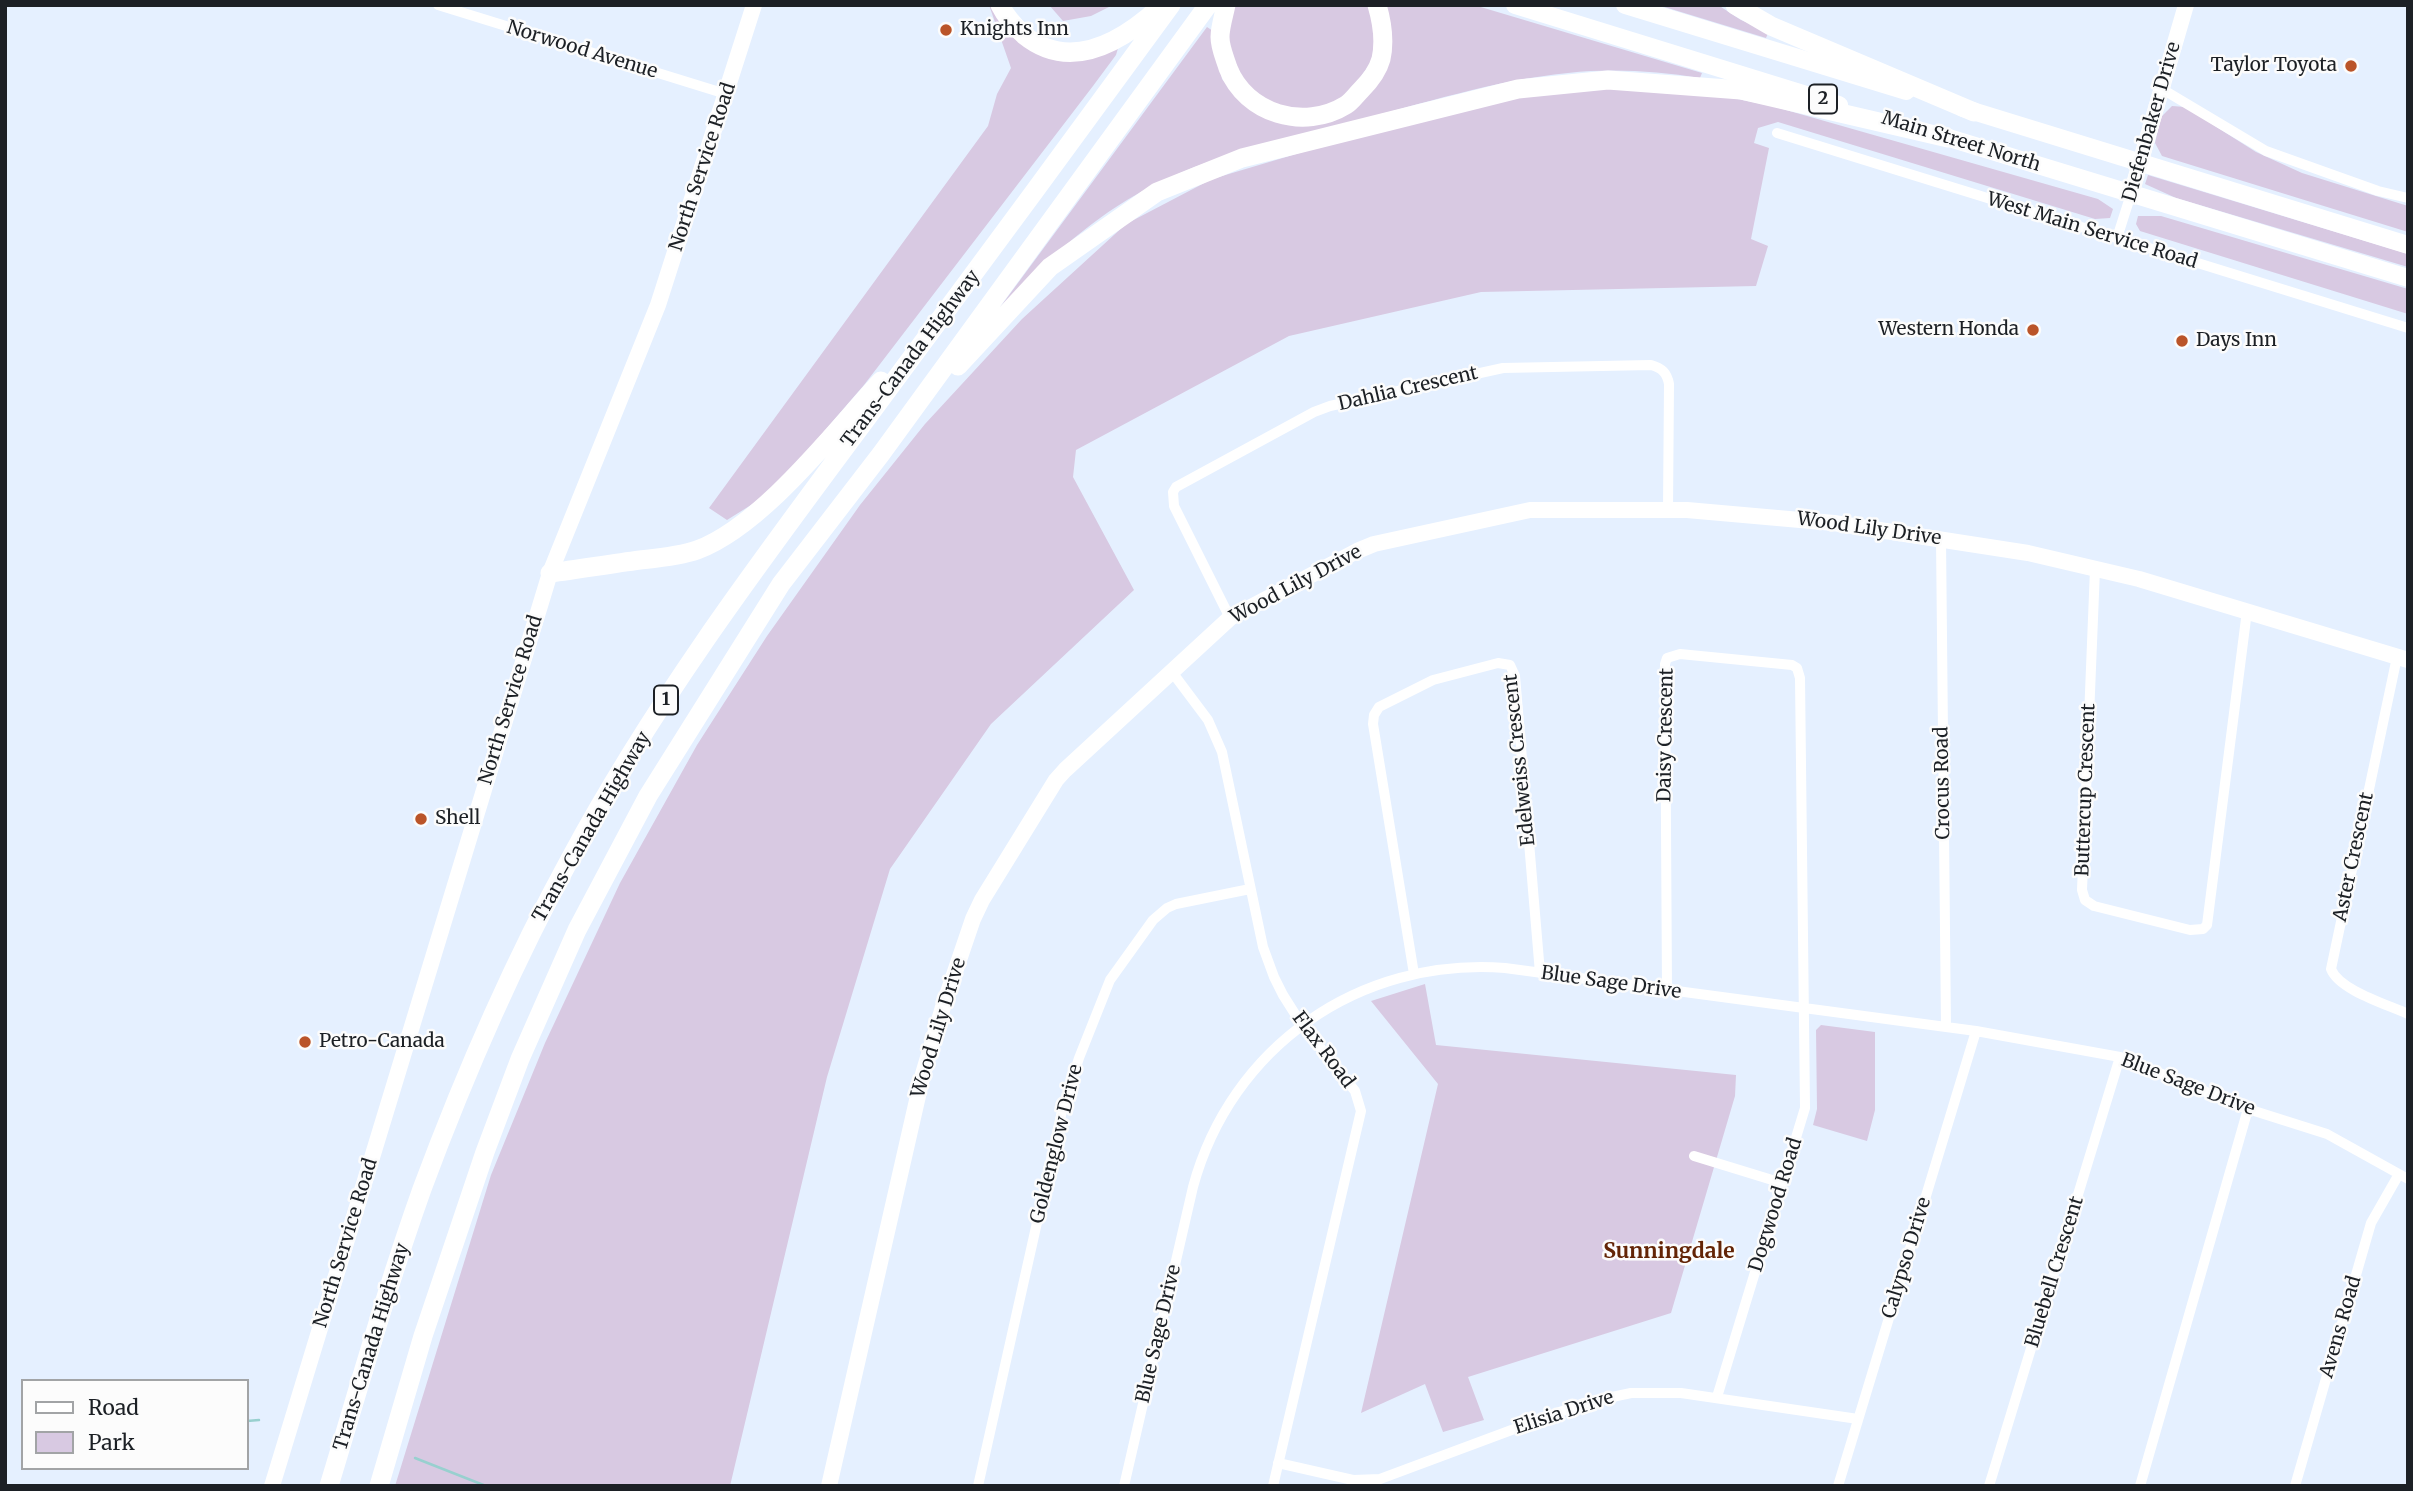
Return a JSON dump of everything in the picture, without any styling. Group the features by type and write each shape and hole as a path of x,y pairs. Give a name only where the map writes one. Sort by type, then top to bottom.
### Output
{"highway":[{"path":"1000,5 1006,16 1034,42 1049,50 1085,52 1130,32 1161,5"},
{"name":"Trans-Canada Highway","path":"329,1486 393,1277 453,1109 488,1026 570,859 602,801 660,708 755,569 1171,5"},
{"name":"Trans-Canada Highway","path":"379,1486 423,1336 485,1152 520,1059 577,930 648,796 781,584 881,454 1208,5"},
{"path":"1226,5 1220,36 1223,54 1233,80 1252,101 1274,114 1299,118 1321,116 1346,105 1369,83 1381,59 1382,24 1377,5"},
{"path":"1735,5 1770,26 1974,112"},
{"path":"881,454 992,327 1050,267 1157,192 1242,158 1518,89 1608,79 1741,90 1948,138"},
{"path":"550,573 697,550 734,531 764,507 807,462 954,300"}],"main road":[{"name":"Main Street North","path":"1515,5 2408,278"},
{"name":"Main Street North","path":"1625,5 2408,245"}],"street":[{"name":"Norwood Avenue","path":"439,5 726,94"},
{"name":"North Service Road","path":"272,1486 550,573 658,305 754,5"},
{"name":"Diefenbaker Drive","path":"2117,238 2186,5"},
{"path":"2162,89 2266,150 2378,191 2408,198"},
{"name":"West Main Service Road","path":"1777,134 2408,328"},
{"name":"Dahlia Crescent","path":"1230,618 1174,506 1173,492 1176,487 1314,412 1330,406 1503,368 1658,367 1668,377 1669,384 1668,510"},
{"name":"Wood Lily Drive","path":"829,1486 923,1074 977,909 1056,780 1230,618 1374,544 1522,511 1668,510 1834,523 2028,553 2181,591 2402,658"},
{"name":"Crocus Road","path":"1941,539 1946,1027"},
{"name":"Buttercup Crescent","path":"2095,569 2082,890 2085,900 2094,906 2190,930 2203,929 2207,925 2247,611"},
{"name":"Daisy Crescent","path":"1667,990 1664,664 1667,658 1680,654 1786,663 1797,668 1800,678 1805,1008"},
{"name":"Aster Crescent","path":"2402,658 2331,968 2342,984 2408,1014"},
{"name":"Edelweiss Crescent","path":"1414,974 1373,724 1374,715 1380,707 1433,680 1498,663 1510,666 1515,676 1540,973"},
{"name":"Flax Road","path":"1172,672 1198,705 1217,736 1227,768 1250,889 1268,962 1283,995 1302,1025 1355,1091 1361,1111 1273,1486"},
{"name":"Goldenglow Drive","path":"978,1486 1062,1111 1079,1058 1110,980 1153,919 1167,908 1250,889"},
{"name":"Blue Sage Drive","path":"1124,1486 1193,1187 1202,1156 1216,1124 1241,1086 1265,1057 1302,1025 1346,998 1414,974 1470,967 1540,973 1976,1031 2120,1058 2248,1110 2327,1135 2403,1176"},
{"name":"Dogwood Road","path":"1717,1397 1805,1108 1805,1008"},
{"name":"Calypso Drive","path":"1838,1486 1976,1031"},
{"name":"Bluebell Crescent","path":"1989,1486 2120,1058"},
{"path":"2140,1486 2248,1110"},
{"path":"1694,1156 1782,1183"},
{"name":"Avens Road","path":"2295,1486 2371,1223 2403,1176"},
{"name":"Elisia Drive","path":"1278,1463 1353,1480 1371,1481 1600,1399 1647,1392 1717,1397 1858,1419"}],"green space":[{"path":"989,5 1003,5 1050,48 1119,45 1116,55 864,385 803,456 759,500 727,520 709,508 988,126 997,94 1011,68"},
{"path":"1049,5 1113,5 1091,16 1063,21"},
{"path":"1235,5 1370,5 1378,32 1374,58 1348,95 1321,108 1280,108 1252,91 1234,68 1227,33"},
{"path":"1386,5 1474,5 1702,73 1700,78 1650,72 1601,71 1513,81 1292,137 1208,162 1154,185 1108,212 1057,253 995,314 1207,27 1213,31 1222,79 1245,105 1291,125 1374,89"},
{"path":"1658,5 1718,5 1741,20 1769,31 1766,38"},
{"path":"1603,87 1713,94 1772,106 2098,199 2113,209 2110,218 2095,219 1778,122 1758,128 1754,143 1769,148 1751,239 1768,246 1756,286 1481,292 1289,336 1076,450 1073,477 1134,590 991,724 890,869 827,1077 730,1486 395,1486 491,1175 545,1043 620,883 697,745 767,636 860,505 925,424 1022,319 1126,224 1212,179 1323,146 1518,97"},
{"path":"2172,106 2185,107 2256,152 2302,173 2408,206 2408,232 2162,156 2155,143 2161,117"},
{"path":"2148,175 2408,254 2408,267 2176,198 2145,184"},
{"path":"2138,216 2161,216 2408,289 2408,314 2140,231 2136,224"},
{"path":"1425,984 1436,1045 1736,1075 1735,1096 1671,1313 1468,1377 1484,1420 1443,1432 1425,1384 1361,1413 1438,1084 1371,1001"},
{"path":"1821,1025 1875,1032 1875,1110 1867,1141 1813,1125 1817,1109 1816,1030"}],"waterway":[{"path":"248,1421 259,1420"},
{"path":"415,1458 486,1486"}],"place":[{"name":"Knights Inn","path":"946,30"},
{"name":"Taylor Toyota","path":"2351,66"},
{"name":"Western Honda","path":"2033,330"},
{"name":"Days Inn","path":"2182,341"},
{"name":"Shell","path":"421,819"},
{"name":"Petro-Canada","path":"305,1042"}],"district":[{"name":"Sunningdale","path":"1669,1252"}]}
